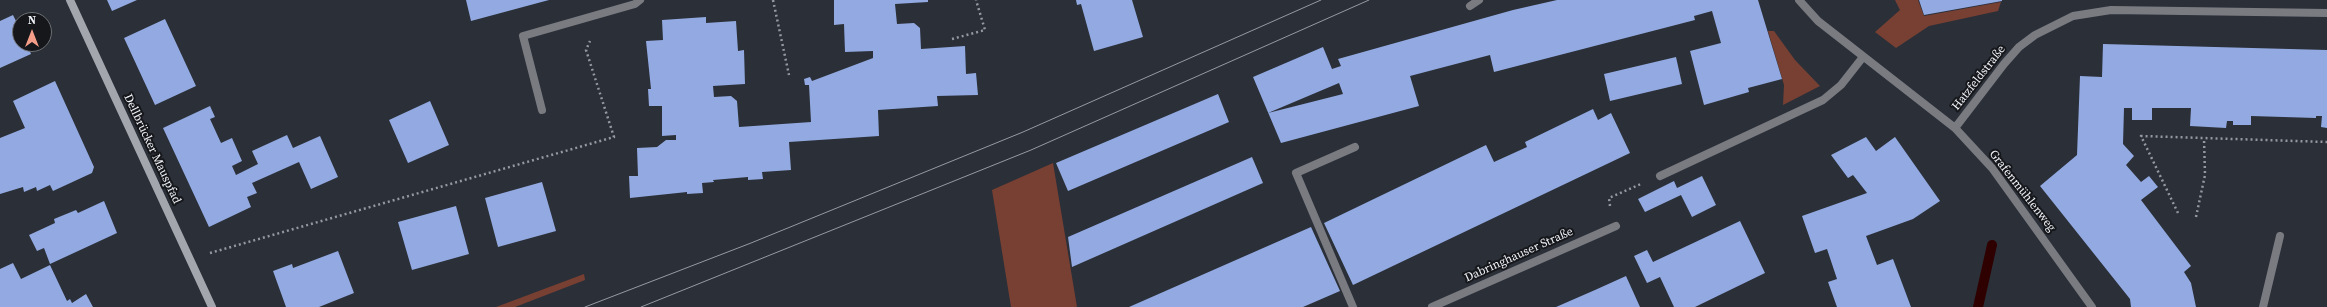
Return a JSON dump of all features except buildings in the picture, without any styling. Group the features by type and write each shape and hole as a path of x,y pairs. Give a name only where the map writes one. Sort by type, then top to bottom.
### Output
{"main road":[{"name":"Dellbrücker Mauspfad","path":"70,0 212,307"}],"street":[{"path":"542,110 523,36 635,4 640,0"},
{"path":"1470,6 1478,0"},
{"name":"Grafenmühlenweg","path":"1799,0 1818,21 1955,128 1992,168 2092,307"},
{"name":"Hatzfeldstraße","path":"1955,128 2004,64 2019,47 2035,35 2073,16 2112,10 2327,13"},
{"path":"1660,176 1823,100 1841,85 1864,57"},
{"path":"1353,307 1296,173 1355,147"},
{"name":"Dabringhauser Straße","path":"1432,307 1616,226"},
{"path":"2263,307 2280,236"}],"path":[{"path":"773,0 788,75"},
{"path":"952,39 985,30 976,0"},
{"path":"191,262 218,249 614,137 586,50 590,41 597,38"},
{"path":"2178,213 2141,136 2327,142"},
{"path":"2196,217 2205,174 2204,138"},
{"path":"1616,226 1608,198 1660,176"}],"shaded area":[{"path":"1895,0 1918,0 1924,16 2001,2 1998,11 1929,26 1896,48 1875,32 1900,10"},
{"path":"1768,31 1774,31 1795,60 1820,86 1783,105 1784,85"},
{"path":"1053,163 1077,307 1011,307 992,190"},
{"path":"584,274 585,280 515,307 496,307"}],"waterway":[{"path":"1978,307 1992,245"}],"tram line":[{"path":"585,307 751,243 1023,132 1321,0"},
{"path":"641,307 1031,150 1369,0"}]}
